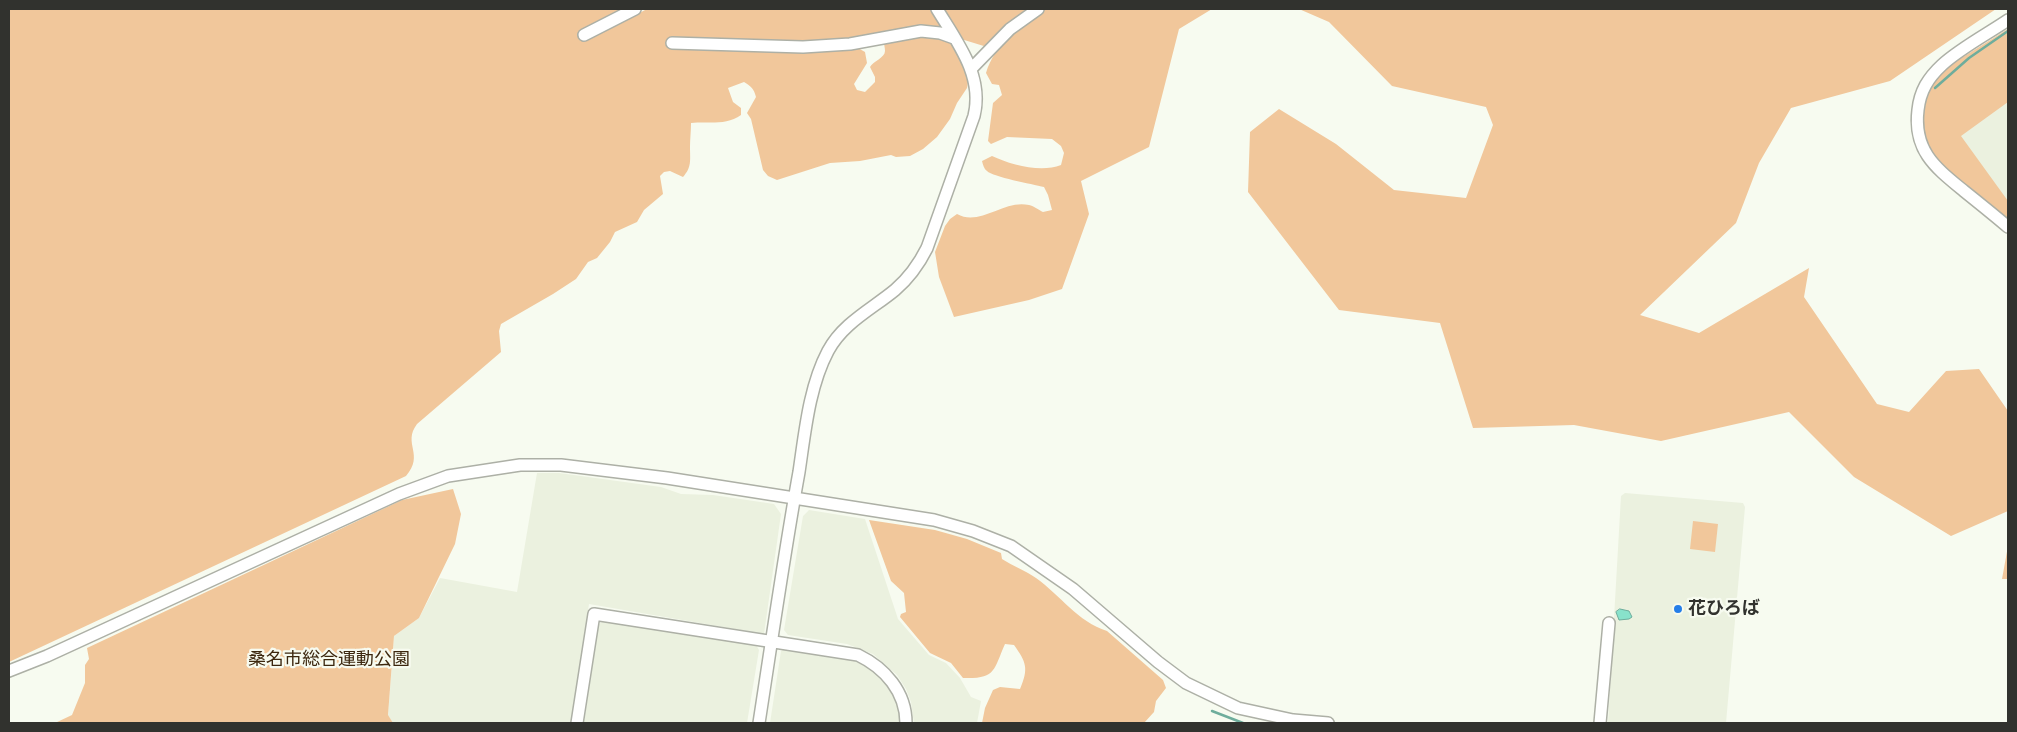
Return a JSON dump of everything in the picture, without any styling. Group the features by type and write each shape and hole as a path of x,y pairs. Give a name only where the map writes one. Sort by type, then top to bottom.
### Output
{"street":[{"path":"584,35 636,9"},
{"path":"759,723 794,498 819,373 828,350 838,336 853,321 907,279 927,248 977,104 977,93 971,69 937,9"},
{"path":"971,69 1010,29 1038,9"},
{"path":"2008,20 1944,63 1927,81 1918,105 1917,129 1926,156 1937,169 2008,228"},
{"path":"672,42 813,46 850,44 921,31 940,33 954,38"},
{"path":"9,671 47,656 398,494 448,476 520,465 561,465 667,478 934,520 973,532 1011,546 1073,589 1158,662 1186,683 1238,708 1293,720 1328,723"},
{"path":"577,723 594,614 846,652 866,659 881,670 895,685 904,707 906,723"},
{"path":"1600,723 1609,623"}],"shaded area":[{"path":"2008,29 2008,220 1935,159 1979,48"},
{"path":"537,473 559,473 661,487 681,494 713,495 774,504 781,514 764,634 589,604 571,723 393,723 388,716 394,636 419,618 440,578 517,592"},
{"path":"1625,493 1743,503 1745,507 1726,723 1608,723 1621,496"},
{"path":"809,510 865,519 898,619 929,655 946,663 960,678 971,697 981,701 977,723 914,723 911,702 906,689 897,675 873,654 847,644 788,635 784,630 803,516"},
{"path":"1620,609 1629,611 1632,617 1619,620 1616,612"},
{"path":"604,620 756,645 759,650 747,723 584,723 598,625"},
{"path":"786,648 857,660 869,666 887,683 900,707 902,723 770,723 781,651"}],"green space":[{"path":"9,9 626,9 582,31 586,41 647,9 932,9 945,31 919,26 849,41 803,42 671,38 671,46 805,50 858,48 865,52 867,63 854,84 857,90 865,92 875,82 875,77 870,67 884,53 884,42 919,35 940,37 953,45 969,78 967,88 957,103 950,119 937,137 923,149 910,156 896,157 891,155 860,161 830,163 777,180 768,176 763,170 751,119 747,113 756,97 754,92 744,82 728,88 733,102 741,108 741,115 723,122 691,123 690,163 683,177 670,171 664,172 660,176 663,194 644,210 637,222 615,232 610,242 597,258 588,262 576,279 501,324 499,331 501,352 417,424 412,437 414,461 406,476 9,662"},
{"path":"942,9 1032,9 987,47 961,39"},
{"path":"1045,9 1212,9 1179,29 1149,147 1081,181 1089,214 1062,289 1029,300 954,317 939,277 935,252 945,226 950,219 957,214 974,217 1020,204 1031,206 1043,212 1052,210 1044,187 991,173 985,169 982,161 992,156 1026,167 1044,168 1061,165 1064,153 1061,146 1052,139 1007,137 991,144 988,141 993,103 1002,95 999,85 992,84 986,73 990,62 1010,36"},
{"path":"1299,9 1996,9 1890,81 1791,108 1759,163 1736,223 1640,315 1699,333 1809,268 1804,297 1877,404 1909,412 1946,371 1979,369 2008,411 2008,511 1951,536 1854,477 1789,412 1661,441 1574,425 1473,428 1440,323 1339,310 1248,192 1250,132 1279,109 1336,144 1394,190 1466,198 1493,125 1486,107 1392,86 1329,22"},
{"path":"2008,29 2008,102 1961,136 2008,201 2008,220 1935,159 1925,138 1921,116 1930,86 1947,67"},
{"name":"桑名市総合運動公園","path":"453,489 461,514 455,544 419,618 394,636 388,715 393,723 55,723 72,715 85,683 85,665 89,659 87,648 402,500"},
{"path":"869,520 935,530 967,539 1001,553 1002,559 1036,578 1078,615 1107,631 1163,680 1166,688 1156,701 1154,712 1144,723 982,723 985,708 993,690 1000,687 1020,689 1025,676 1024,661 1014,645 1005,644 995,667 988,675 963,678 951,663 930,653 900,617 901,614 906,612 904,593 891,581"},
{"path":"1693,521 1718,524 1715,552 1690,549"},
{"path":"2008,546 2008,579 2002,579"}],"waterway":[{"path":"1935,88 1969,58 2008,31"},
{"path":"1212,711 1243,723"}],"place":[{"name":"花ひろば","path":"1678,609"}]}
